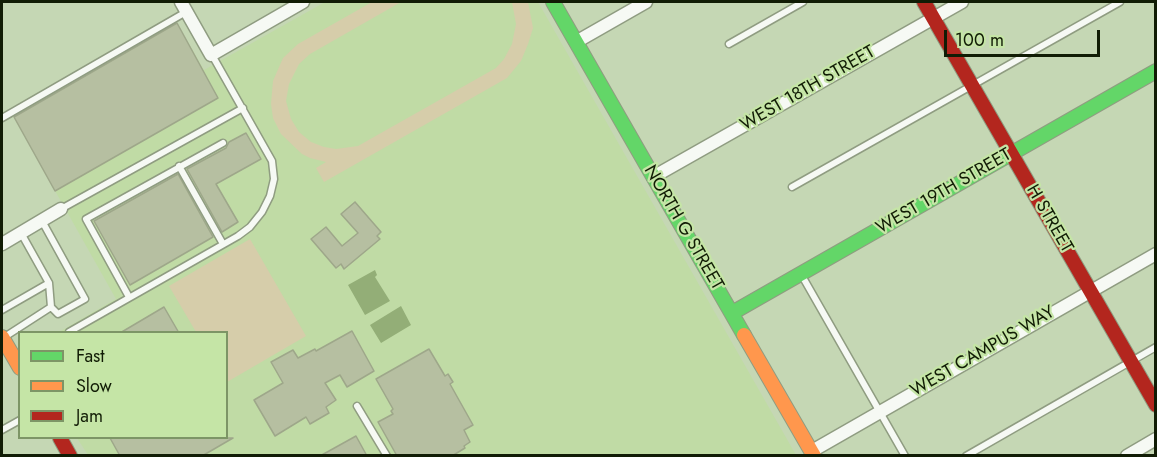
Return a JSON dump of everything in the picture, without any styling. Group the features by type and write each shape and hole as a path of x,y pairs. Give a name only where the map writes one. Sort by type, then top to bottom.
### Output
{"street":[{"path":"184,7 211,55 303,2"},
{"name":"NORTH G STREET","path":"553,2 813,454"},
{"path":"576,42 646,2"},
{"name":"H STREET","path":"924,2 1155,405"},
{"name":"WEST 18TH STREET","path":"653,177 962,2"},
{"name":"WEST 19TH STREET","path":"732,313 1155,71"},
{"path":"2,244 61,209"},
{"name":"WEST CAMPUS WAY","path":"813,454 879,412 1155,254"},
{"path":"2,338 18,362"},
{"path":"61,439 70,456"},
{"path":"1127,456 1155,439"}],"lane":[{"path":"729,44 803,2"},
{"path":"792,187 1120,2"},
{"path":"2,118 184,7"},
{"path":"72,331 250,227 270,196 274,179 272,161 211,55"},
{"path":"61,209 243,108"},
{"path":"129,297 86,219 223,143"},
{"path":"179,166 223,244"},
{"path":"21,233 49,284 51,307 58,314 85,299 42,220"},
{"path":"801,274 904,456"},
{"path":"2,310 49,284"},
{"path":"2,338 51,307"},
{"path":"966,456 1155,347"},
{"path":"357,406 387,456"},
{"path":"2,430 18,421"}],"shaded area":[{"path":"325,2 538,2 796,455 88,455 78,439 228,439 228,331 61,331 116,299 13,116 177,23 204,70"},
{"path":"372,2 401,2 310,54 299,64 289,84 286,101 291,119 299,132 311,142 324,147 336,149 358,146 496,68 512,44 516,24 512,2 528,2 533,28 521,61 507,78 324,182 316,168 326,162 302,154 281,134 273,118 271,104 273,81 283,58 298,44"},
{"path":"250,239 306,336 228,381 228,331 195,331 169,286"},
{"path":"375,270 377,275 375,277 390,301 365,315 348,285"},
{"path":"401,306 411,325 381,343 370,325"}],"building":[{"path":"177,23 218,98 55,191 14,117"},
{"path":"246,133 261,159 216,184 238,222 222,232 187,169 226,148 229,142"},
{"path":"178,174 213,237 130,285 94,221"},
{"path":"355,202 381,232 377,236 380,239 344,269 341,264 336,268 311,239 326,227 342,246 358,233 341,214"},
{"path":"164,307 178,331 123,331"},
{"path":"352,331 374,371 347,387 340,375 325,383 336,400 326,407 329,413 310,424 306,417 275,436 254,400 283,383 271,362 293,350 298,358"},
{"path":"429,349 445,376 448,374 453,382 450,384 473,425 464,430 470,442 452,456 397,456 378,422 393,414 391,411 393,409 376,379"},
{"path":"356,436 367,456 320,456"},
{"path":"233,438 202,456 120,456 111,439"}],"traffic: fast":[{"path":"553,2 744,335"},
{"path":"732,313 1156,71"}],"traffic: slow":[{"path":"744,335 814,456"},
{"path":"2,337 18,365"}],"traffic: jam":[{"path":"924,2 1156,405"},
{"path":"61,439 70,456"}]}
